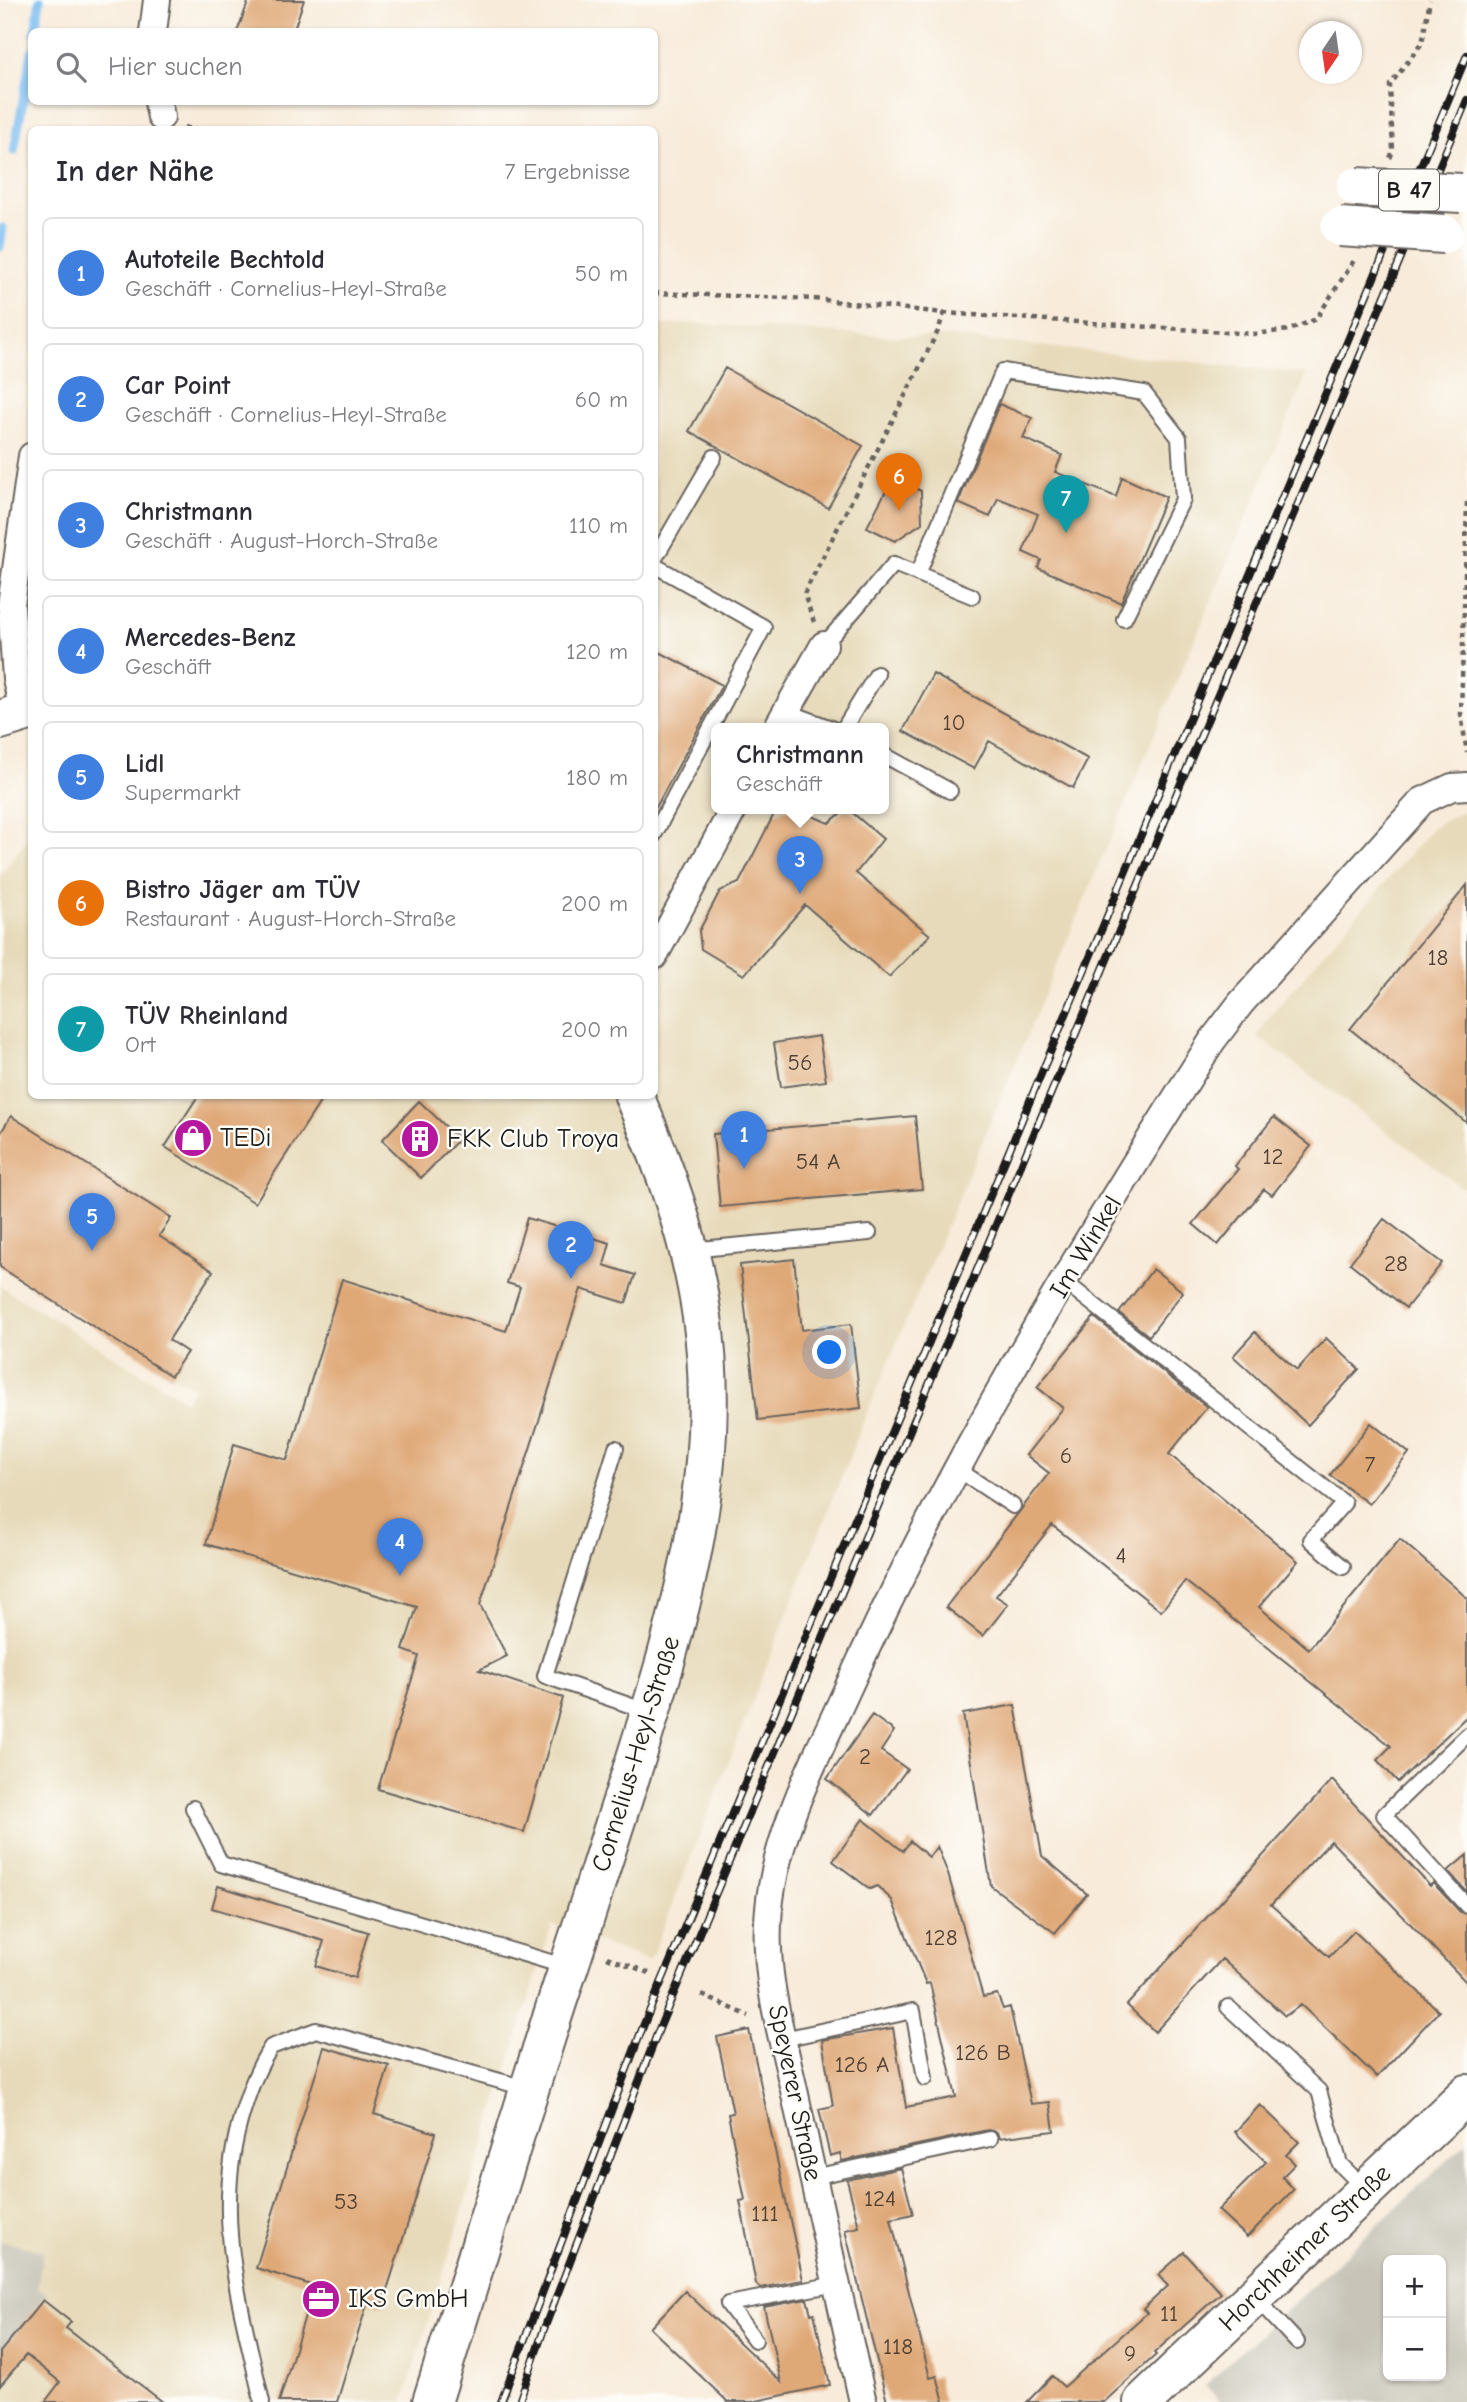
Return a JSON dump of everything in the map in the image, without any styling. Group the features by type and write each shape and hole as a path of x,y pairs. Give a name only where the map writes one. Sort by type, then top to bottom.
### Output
{"main road":[{"name":"B 47","path":"1356,187 1461,193"},
{"name":"B 47","path":"1349,241 1444,234"},
{"name":"Cornelius-Heyl-Straße","path":"432,2402 651,1712 688,1577 699,1519 706,1367 702,1317 689,1251 671,1188 635,1099"},
{"name":"Horchheimer Straße","path":"1143,2402 1467,2094"}],"street":[{"path":"154,28 157,0"},
{"path":"18,714 11,605 28,484"},
{"path":"781,720 824,646"},
{"name":"Im Winkel","path":"803,1784 868,1640 957,1469 1065,1282 1212,1041 1241,1003 1422,801 1452,787 1467,786"},
{"path":"658,949 731,814"},
{"name":"Speyerer Straße","path":"803,1784 788,1822 771,1895 768,1950 783,2039 863,2402"}],"lane":[{"path":"918,574 1003,371 1144,393 1179,438 1183,499 1124,619"},
{"path":"658,556 713,457"},
{"path":"824,646 894,564 972,596"},
{"path":"658,565 764,627 713,723"},
{"path":"847,723 877,674"},
{"path":"781,720 800,723"},
{"path":"658,827 711,727"},
{"path":"889,758 950,791"},
{"path":"689,1251 869,1233"},
{"path":"1065,1282 1344,1503 1311,1540 1343,1567"},
{"path":"616,1448 545,1675 651,1712"},
{"path":"957,1469 1013,1506"},
{"path":"1467,1735 1384,1815 1467,1906"},
{"path":"193,1808 221,1864 568,1968"},
{"path":"1228,2007 1319,2091 1340,2164 1365,2189"},
{"path":"783,2039 913,2011 925,2078"},
{"path":"262,2402 229,2238 227,2196 233,2144 252,2084 271,2047 316,2030 530,2090"},
{"path":"813,2177 990,2139"},
{"path":"755,2340 729,2304 837,2284"},
{"path":"1254,2296 1297,2342"}],"path":[{"path":"1389,164 1393,151 1390,85 1422,43 1430,0"},
{"path":"658,293 814,299 944,313 1254,334 1289,330 1316,319 1353,267 1349,241"},
{"path":"824,646 804,594 938,331 944,313"},
{"path":"1467,502 1461,714 1467,753"},
{"path":"1461,714 1467,708"},
{"path":"622,1962 649,1973"},
{"path":"702,1995 738,2011"}],"shaded area":[{"path":"690,323 885,336 950,337 1307,374 860,1430 650,1961 552,1925 403,2402 0,2402 0,1286 186,1401 194,1387 171,1376 0,1267 0,876 28,838 28,1099 658,1099 658,326"},
{"path":"1467,810 1467,1191 1257,1036 1273,1012 1434,826"},
{"path":"1467,2142 1467,2402 1221,2402 1205,2385"},
{"path":"0,2241 43,2251 37,2289 47,2293 0,2352"}],"building":[{"path":"249,0 304,0 294,28 238,28"},
{"path":"725,368 863,446 828,508 689,431"},
{"path":"999,404 1032,418 1023,438 1062,455 1055,472 1116,497 1122,477 1166,497 1121,603 1038,568 1041,560 1023,552 1038,514 998,498 990,517 958,503"},
{"path":"893,477 921,491 922,523 895,541 867,527"},
{"path":"658,651 722,685 658,804"},
{"path":"933,674 1088,759 1073,788 989,741 974,769 903,731"},
{"path":"774,814 807,814 829,823 840,814 854,814 883,839 856,873 930,935 889,977 805,905 744,975 701,949 699,931 720,891 739,883"},
{"path":"1467,885 1467,1123 1350,1029"},
{"path":"819,1036 826,1081 781,1087 774,1043"},
{"path":"196,1099 322,1099 255,1203 165,1147"},
{"name":"FKK Club Troya","path":"419,1101 459,1139 421,1178 382,1140"},
{"path":"11,1116 171,1218 159,1236 213,1271 169,1340 187,1352 171,1376 0,1267 0,1134"},
{"path":"915,1116 922,1189 720,1207 713,1134"},
{"path":"1274,1117 1311,1146 1272,1195 1264,1189 1218,1245 1193,1224 1238,1169 1235,1166"},
{"path":"527,1218 610,1243 604,1265 635,1275 626,1303 581,1289 480,1605 507,1656 479,1670 563,1698 524,1832 378,1789 419,1656 403,1650 417,1607 206,1544 234,1444 287,1460 342,1279 506,1331 520,1287 507,1283"},
{"path":"1384,1219 1442,1263 1406,1308 1350,1263"},
{"path":"794,1259 802,1330 851,1324 861,1408 758,1420 740,1265"},
{"path":"1153,1269 1183,1292 1149,1336 1119,1313"},
{"path":"1094,1317 1207,1407 1169,1454 1298,1561 1259,1607 1309,1649 1400,1539 1467,1598 1467,1716 1398,1782 1377,1760 1391,1746 1185,1581 1161,1611 1052,1525 996,1596 1008,1604 983,1636 946,1607 1049,1473 1026,1455 1063,1408 1037,1387"},
{"path":"1255,1332 1297,1370 1326,1338 1359,1369 1308,1425 1233,1356"},
{"path":"1371,1423 1409,1453 1369,1504 1330,1475"},
{"path":"1015,1705 1042,1856 1087,1894 1055,1933 991,1886 963,1714"},
{"path":"872,1715 894,1731 881,1751 907,1769 873,1815 827,1779"},
{"path":"1332,1780 1430,1886 1433,1883 1460,1912 1467,1915 1467,1983 1331,1841 1271,1905 1329,1957 1354,1931 1439,2011 1377,2077 1301,2005 1285,2016 1222,1959 1155,2032 1127,2005"},
{"path":"863,1819 903,1851 910,1841 929,1857 937,1846 948,1874 983,1997 997,1994 1003,2009 1010,2007 1031,2104 1050,2102 1054,2131 999,2138 997,2132 988,2130 842,2161 840,2153 830,2156 819,2109 833,2106 822,2040 893,2028 906,2107 956,2097 930,1983 926,1984 892,1900 877,1886 870,1889 833,1861"},
{"path":"1467,1855 1467,1892 1448,1871"},
{"path":"218,1886 368,1932 355,1978 316,1966 324,1941 212,1908"},
{"path":"749,2030 803,2280 760,2288 756,2284 740,2201 745,2200 728,2114 733,2113 717,2037"},
{"path":"324,2047 389,2066 374,2114 436,2133 382,2306 368,2301 337,2402 279,2402 314,2286 256,2268"},
{"path":"1260,2105 1299,2142 1286,2155 1295,2164 1282,2177 1294,2189 1247,2237 1218,2210 1266,2162 1235,2132"},
{"path":"901,2168 913,2214 891,2219 930,2378 937,2376 944,2402 887,2402 845,2230 859,2227 847,2180"},
{"path":"1184,2252 1221,2293 1104,2402 1027,2402 1052,2376 1064,2387 1147,2313 1143,2309 1168,2286 1158,2275"},
{"path":"685,2291 781,2382 764,2307 807,2299 811,2314 814,2313 830,2385 752,2402 728,2402 650,2328"},
{"path":"43,2300 71,2322 66,2328 163,2402 45,2402 60,2382 26,2355 0,2386 0,2352"}],"waterway":[{"path":"36,28 40,0"},
{"path":"14,151 28,73"},
{"path":"0,247 3,228"}],"railway":[{"path":"501,2402 644,2024 1467,55"},
{"path":"519,2402 544,2329 659,2029 1467,100"}],"place":[{"name":"Bistro Jäger am TÜV","path":"899,511"},
{"name":"TÜV Rheinland","path":"1066,533"},
{"name":"Christmann","path":"800,894"},
{"name":"TEDi","path":"193,1138"},
{"name":"FKK Club Troya","path":"420,1139"},
{"name":"Autoteile Bechtold","path":"744,1169"},
{"name":"Lidl","path":"92,1251"},
{"name":"Car Point","path":"571,1279"},
{"name":"Mercedes-Benz","path":"400,1576"},
{"name":"IKS GmbH","path":"321,2299"}]}
